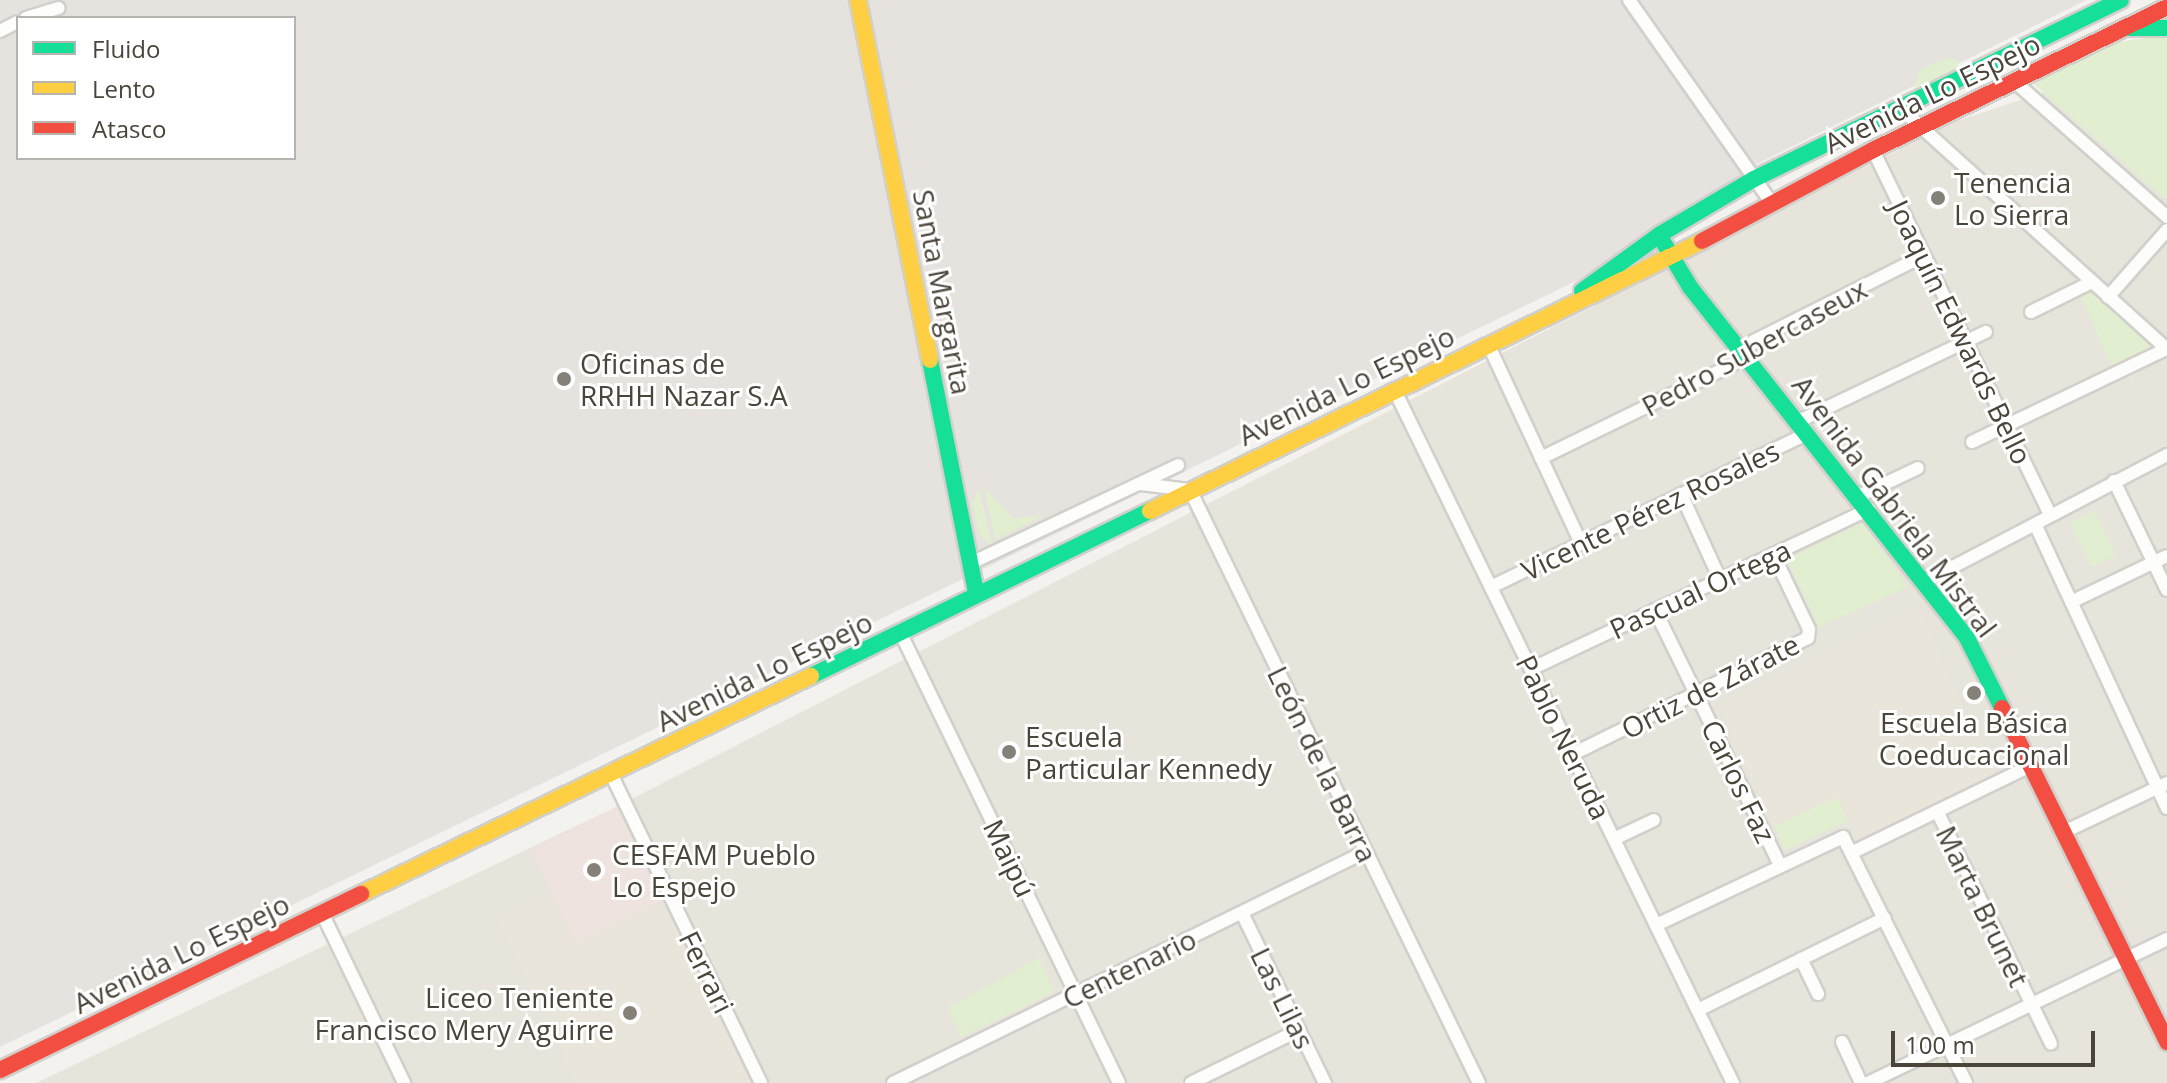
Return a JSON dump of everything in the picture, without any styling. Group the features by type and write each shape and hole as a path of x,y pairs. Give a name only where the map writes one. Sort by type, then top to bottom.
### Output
{"main road":[{"name":"Santa Margarita","path":"858,0 976,593"},
{"name":"Avenida Lo Espejo","path":"1550,315 1659,235 1754,179 2121,0"},
{"name":"Avenida Lo Espejo","path":"0,1070 1672,257 1873,150 2166,7"},
{"path":"2080,20 2093,28 2092,43"},
{"path":"2125,28 2167,28"},
{"name":"Avenida Gabriela Mistral","path":"1659,235 1672,257 1744,352 1926,581 1977,655 2167,1042"}],"street":[{"path":"1629,0 1771,202"},
{"path":"33,16 59,8"},
{"path":"2014,81 2167,217"},
{"path":"1899,107 2167,349 1972,442"},
{"name":"Joaquín Edwards Bello","path":"1873,150 2050,514"},
{"path":"2108,297 2167,230"},
{"name":"Pedro Subercaseux","path":"1541,458 1732,365 1754,341 1923,256"},
{"path":"2031,312 2092,282"},
{"name":"Vicente Pérez Rosales","path":"1491,587 1681,494 1986,332"},
{"path":"1489,346 1581,543"},
{"name":"Pablo Neruda","path":"1395,391 1733,1083"},
{"path":"1926,581 2167,455"},
{"path":"971,563 1178,465"},
{"name":"Pascual Ortega","path":"1531,669 1773,554 1918,468"},
{"path":"2114,481 2167,590"},
{"path":"1140,484 1190,490"},
{"name":"León de la Barra","path":"1190,490 1479,1083"},
{"path":"1681,494 1720,579"},
{"path":"2036,526 2162,786 2167,808"},
{"name":"Ortiz de Zárate","path":"1573,754 1810,635 1773,554"},
{"path":"2071,602 2167,556"},
{"name":"Carlos Faz","path":"1655,610 1780,865"},
{"name":"Maipú","path":"901,634 1119,1083"},
{"path":"1853,852 2032,765"},
{"name":"Ferrari","path":"611,774 761,1083"},
{"path":"2064,832 2162,786"},
{"name":"Marta Brunet","path":"1937,811 2051,1044"},
{"path":"1614,839 1654,820"},
{"path":"1656,925 1843,837 1966,1083"},
{"name":"Centenario","path":"893,1083 1365,852"},
{"path":"322,913 404,1083"},
{"name":"Las Lilas","path":"1242,913 1325,1083"},
{"path":"1698,1010 1885,918"},
{"path":"1868,1083 2167,939"},
{"path":"1801,959 1818,994"},
{"path":"1191,1083 1299,1030"},
{"path":"1842,1042 1861,1083"}],"shaded area":[{"path":"0,0 2086,0 1753,166 1582,278 0,1047"},
{"path":"2054,89 2167,194 2167,1083 36,1083 616,807 1951,123"},
{"path":"1919,609 1993,774 1860,841 1837,797 1774,826 1717,703"},
{"name":"CESFAM Pueblo Lo Espejo","path":"616,807 662,901 576,943 531,850"},
{"name":"Liceo Teniente Francisco Mery Aguirre","path":"551,891 577,943 662,901 751,1083 577,1083 497,917"}],"green space":[{"path":"2159,36 2167,39 2167,200 2031,82 2120,42"},
{"path":"1947,58 1958,61 1957,71 1913,88 1921,69"},
{"path":"2091,289 2158,348 2113,369 2079,294"},
{"path":"984,487 1014,519 1046,514 995,540"},
{"path":"979,489 991,545 979,533 972,503"},
{"path":"2094,511 2116,555 2092,567 2070,524"},
{"path":"1863,522 1908,587 1819,627 1787,560"},
{"path":"1837,797 1848,821 1785,850 1774,826"},
{"path":"1039,958 1054,992 961,1037 948,1008"}],"traffic: fast":[{"path":"1582,291 1659,235 1754,179 2121,0"},
{"path":"2130,28 2167,28"},
{"path":"1659,235 1690,287 1967,638 2002,708"},
{"path":"930,360 976,593"},
{"path":"811,676 1150,511"}],"traffic: slow":[{"path":"858,0 930,360"},
{"path":"1150,511 1702,241"},
{"path":"361,894 811,676"}],"traffic: jam":[{"path":"1702,241 1873,150 2167,7"},
{"path":"2002,708 2167,1042"},
{"path":"0,1070 361,894"}],"place":[{"name":"Tenencia Lo Sierra","path":"1938,198"},
{"name":"Oficinas de RRHH Nazar S.A","path":"564,379"},
{"name":"Escuela Básica Coeducacional","path":"1974,693"},
{"name":"Escuela Particular Kennedy","path":"1009,752"},
{"name":"CESFAM Pueblo Lo Espejo","path":"594,870"},
{"name":"Liceo Teniente Francisco Mery Aguirre","path":"630,1013"}]}
